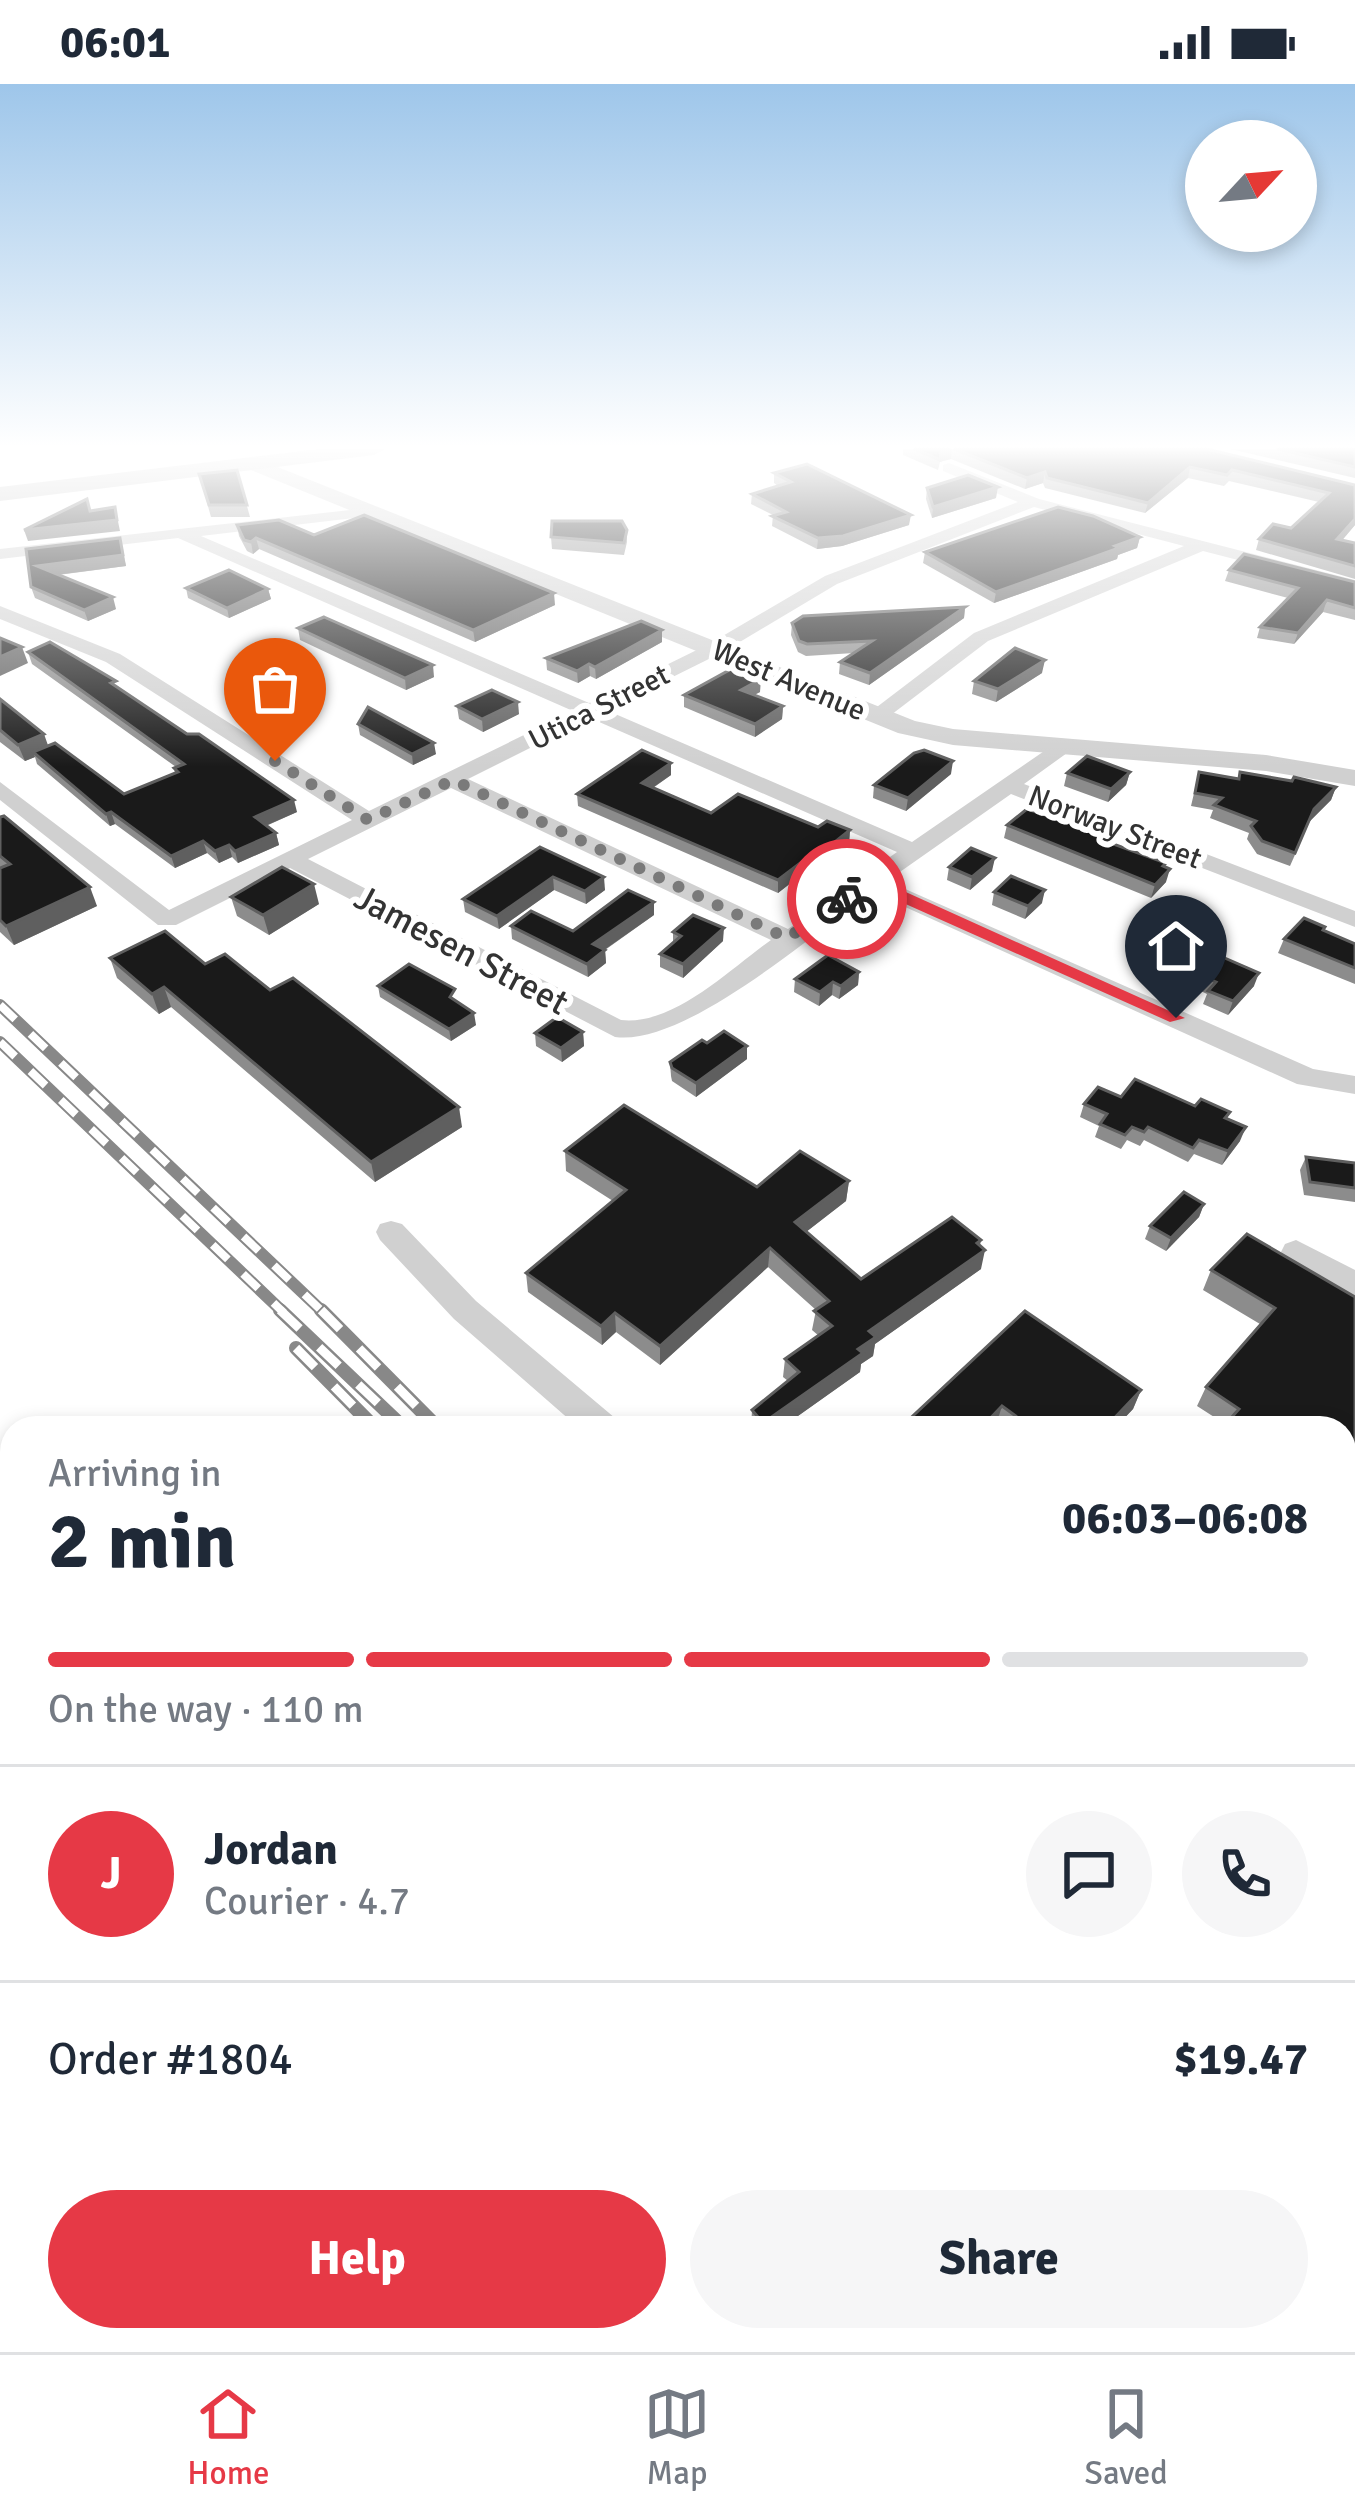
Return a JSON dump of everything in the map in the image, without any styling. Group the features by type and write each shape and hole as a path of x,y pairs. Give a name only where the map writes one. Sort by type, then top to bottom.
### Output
{"street":[{"path":"230,555 916,852"},
{"name":"West Avenue","path":"481,555 875,717 952,737 1266,763 1355,778"},
{"name":"Utica Street","path":"0,789 167,920 716,648 831,580 896,555"},
{"path":"875,717 980,638 1179,555"},
{"path":"1235,555 1355,585"},
{"path":"0,612 113,658 368,820"},
{"path":"453,780 787,938 1060,749"},
{"name":"Norway Street","path":"1010,787 1355,920"},
{"name":"Jamesen Street","path":"288,858 615,1028 639,1032 669,1021 787,938"},
{"path":"871,883 1307,1077 1355,1085"},
{"path":"391,1232 441,1285 589,1416"},
{"path":"1296,1252 1355,1285"}],"building":[{"path":"27,555 123,555 37,566 113,597 84,610 31,587"},
{"path":"296,555 461,555 554,593 473,630"},
{"path":"930,555 1100,555 996,592"},
{"path":"1247,555 1355,582 1355,608 1327,600 1298,633 1260,627 1298,588 1229,570"},
{"path":"1315,555 1355,555 1355,566"},
{"path":"229,570 268,589 227,608 186,588"},
{"path":"965,607 870,673 840,662 872,641 807,644 799,641 792,623 803,616"},
{"path":"324,617 433,665 405,678 298,628"},
{"path":"641,621 662,630 595,667 589,664 577,671 546,658"},
{"path":"0,638 22,647 0,657"},
{"path":"50,642 116,681 111,683 187,734 199,734 294,800 255,817 276,833 235,851 229,845 215,851 203,841 171,856 111,812 106,814 33,752 55,743 124,794 178,772 174,768 184,764 28,652"},
{"path":"1015,648 1045,660 998,689 974,681"},
{"path":"735,667 761,679 741,690 783,706 755,724 684,695"},
{"path":"492,690 518,702 482,719 457,706"},
{"path":"0,699 44,734 18,745 0,730"},
{"path":"368,707 434,743 412,754 358,724"},
{"path":"642,750 671,763 642,783 711,813 738,794 818,827 827,821 850,830 778,880 577,794"},
{"path":"924,750 953,761 908,798 874,785 914,753"},
{"path":"1087,756 1130,772 1111,789 1067,773"},
{"path":"1199,772 1239,779 1240,772 1292,781 1294,777 1336,787 1314,809 1295,853 1262,841 1251,826 1256,821 1214,805 1222,798 1195,793"},
{"path":"1027,809 1107,835 1102,840 1166,863 1163,866 1170,869 1155,885 1007,825"},
{"path":"0,817 90,887 6,926 0,920 0,868 10,864 0,856"},
{"path":"540,847 604,877 585,891 553,877 497,916 463,899"},
{"path":"971,848 995,858 972,877 949,867"},
{"path":"282,867 314,884 263,915 231,897"},
{"path":"1011,876 1045,890 1028,906 994,892"},
{"path":"628,890 654,902 593,944 605,950 587,964 511,926 531,911 573,931"},
{"path":"693,915 724,928 683,964 660,954 681,936 673,932"},
{"path":"1304,918 1355,944 1355,968 1284,939"},
{"path":"165,931 205,964 225,954 270,990 293,978 459,1107 371,1162 164,987 152,994 110,958"},
{"path":"1204,949 1259,973 1233,1001 1208,991 1216,982 1185,968"},
{"path":"828,955 859,972 841,986 833,982 820,992 795,979"},
{"path":"409,964 455,989 450,997 474,1013 449,1029 378,986"},
{"path":"557,1017 583,1032 561,1048 535,1033"},
{"path":"724,1031 747,1046 696,1083 672,1068 670,1062"},
{"path":"1135,1079 1195,1106 1201,1099 1230,1112 1225,1118 1246,1127 1228,1151 1199,1140 1193,1148 1148,1127 1144,1132 1132,1127 1125,1135 1100,1124 1107,1114 1084,1104 1098,1087 1121,1097"},
{"path":"624,1105 757,1187 800,1151 849,1181 795,1222 861,1279 952,1217 981,1240 977,1243 985,1250 869,1331 876,1337 858,1349 863,1353 773,1416 757,1416 752,1410 799,1372 785,1359 832,1326 814,1311 829,1301 770,1248 660,1346 615,1313 601,1326 526,1273 626,1190 565,1151"},
{"path":"1306,1157 1355,1163 1355,1188 1310,1182"},
{"path":"1184,1192 1204,1204 1171,1238 1150,1226"},
{"path":"1247,1234 1355,1297 1355,1416 1233,1416 1239,1409 1206,1387 1275,1308 1211,1270"},
{"path":"1025,1311 1141,1390 1116,1416 1016,1416 1002,1406 992,1416 913,1416"}],"railway":[{"path":"0,1005 324,1313"},
{"path":"0,1042 284,1313"},
{"path":"280,1310 391,1416"},
{"path":"324,1313 426,1416"},
{"path":"296,1348 363,1416"}],"way so far":[{"path":"275,761 368,820 453,780 787,938 847,899"}],"route":[{"path":"847,899 871,883 1176,1018"}]}
